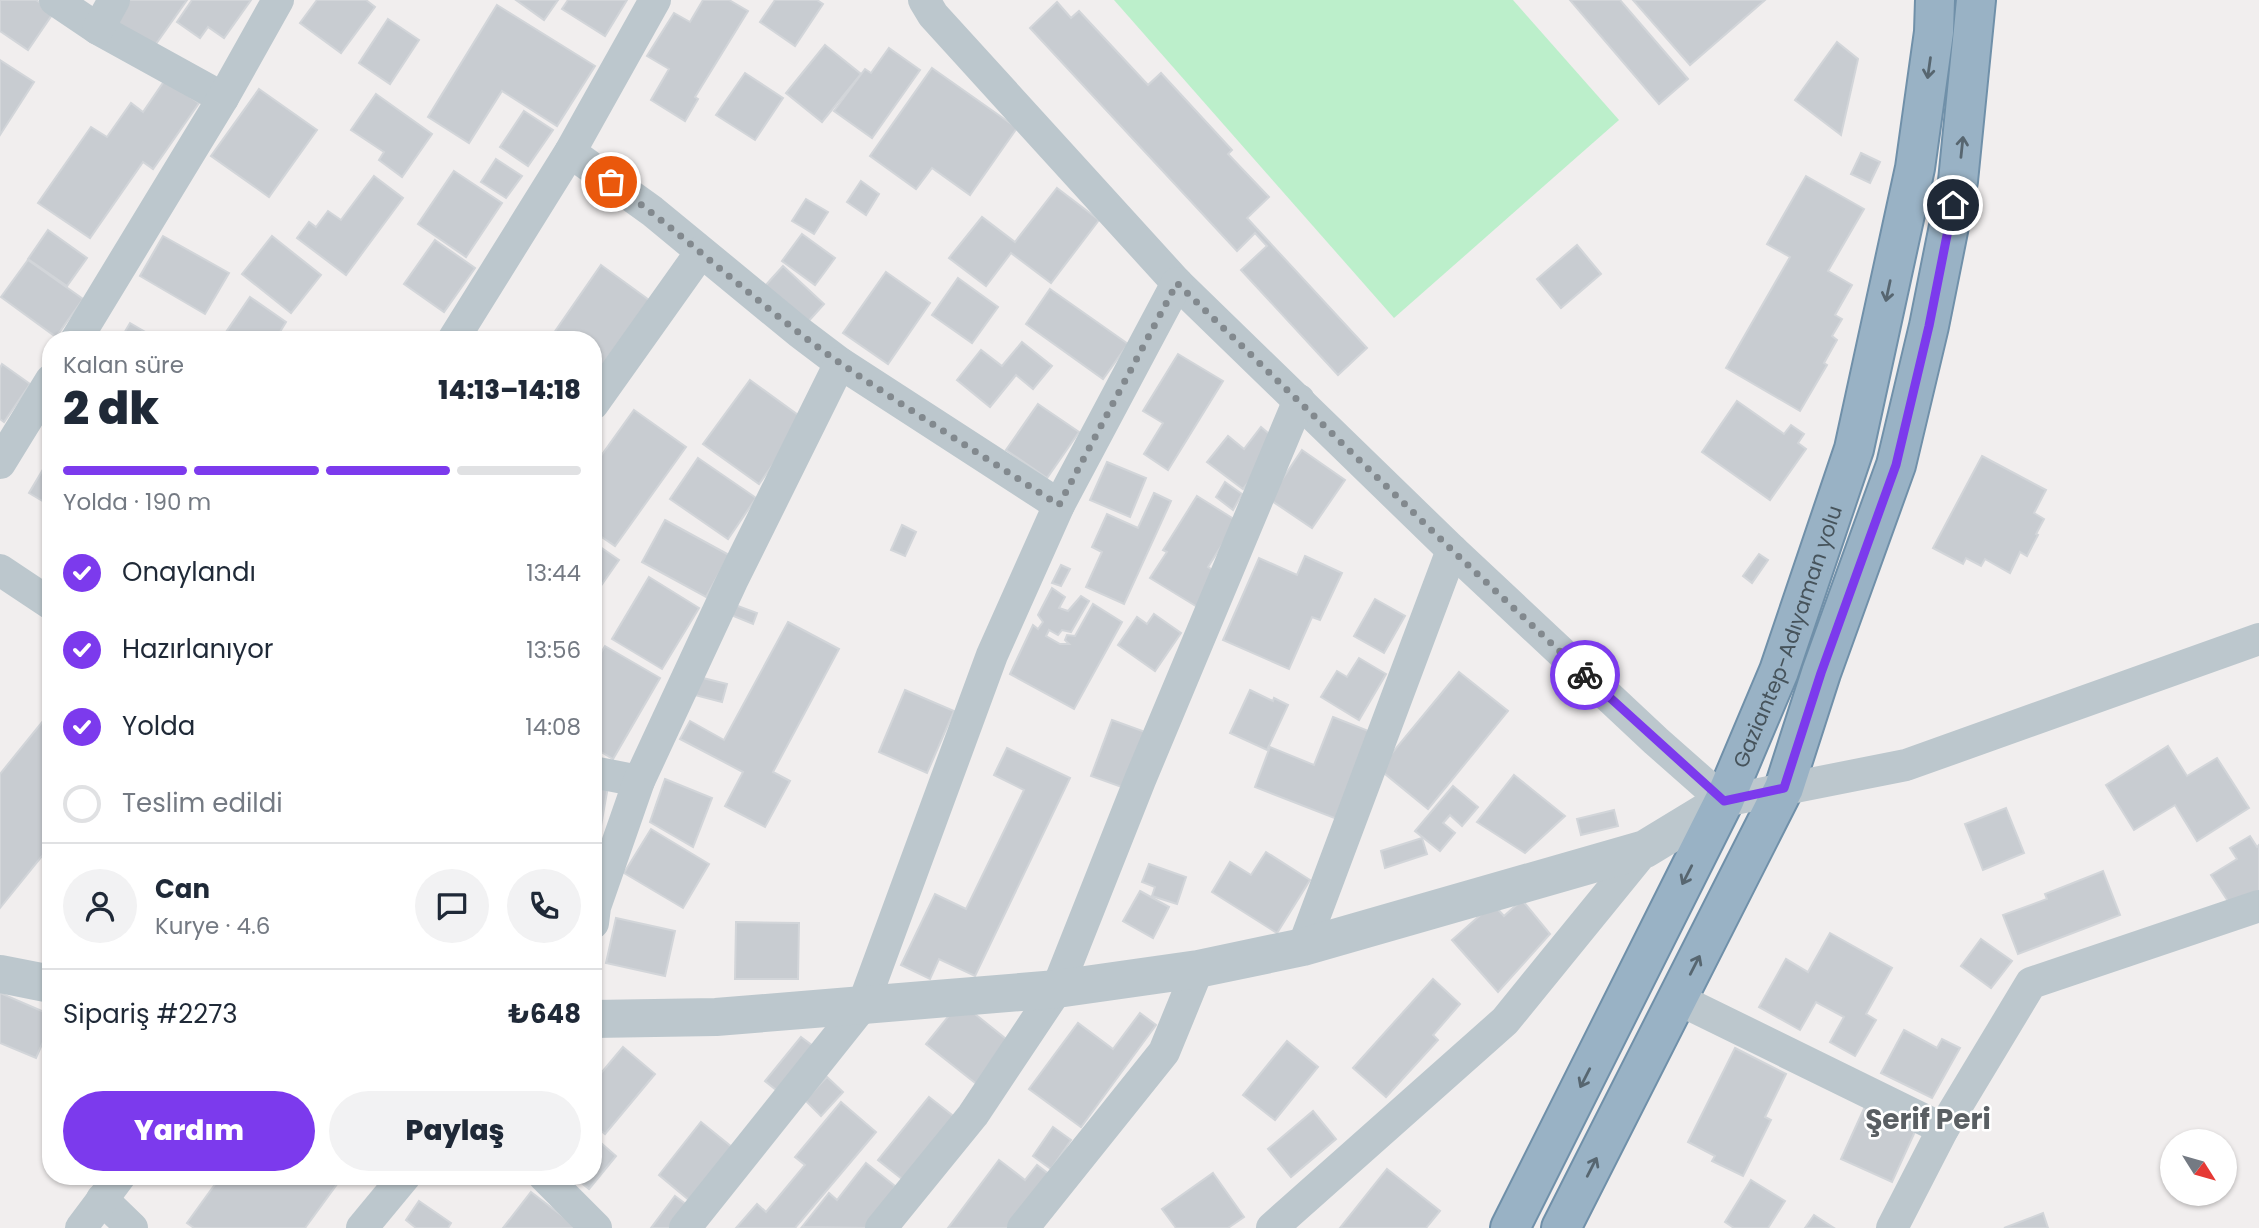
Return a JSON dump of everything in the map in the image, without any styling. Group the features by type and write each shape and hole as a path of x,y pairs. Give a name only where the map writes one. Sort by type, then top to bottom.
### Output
{"highway":[{"name":"Gaziantep-Adıyaman yolu","path":"1510,1228 1724,801 1779,671 1854,449 1915,168 1936,0"},
{"path":"1561,1228 1784,788 1821,673 1899,453 1929,326 1958,181 1976,0"}],"street":[{"path":"55,0 98,29 223,98"},
{"path":"98,29 114,0"},
{"path":"81,331 223,98 278,0"},
{"path":"459,331 570,152 655,0"},
{"path":"936,5 1177,283 1452,550 1724,801"},
{"path":"570,152 652,211 840,363 1059,505"},
{"path":"602,391 701,252"},
{"path":"685,1228 863,1006 992,654 1059,505 1177,283"},
{"path":"602,887 639,781 732,581 840,363"},
{"path":"0,463 42,395"},
{"path":"881,1228 973,1115 1057,989 1140,779 1299,400"},
{"path":"1303,947 1452,550"},
{"path":"0,570 42,598"},
{"path":"602,1018 716,1017 1057,989 1198,969 1303,947 1645,849 1724,801 1906,765 2259,639"},
{"path":"602,774 639,781"},
{"path":"1272,1228 1505,1021 1645,849"},
{"path":"1892,1228 1943,1129 2031,983 2259,906"},
{"path":"1023,1228 1164,1052 1198,969"},
{"path":"0,974 42,982"},
{"path":"1678,999 1943,1129"},
{"path":"362,1228 398,1185"},
{"path":"553,1185 596,1228"},
{"path":"80,1228 111,1187 132,1228"}],"green space":[{"path":"1114,0 1513,0 1619,120 1394,318"}],"building":[{"path":"0,0 36,0 54,12 28,50 0,31"},
{"path":"128,0 187,0 153,48 114,21"},
{"path":"192,0 251,0 224,38 208,27 200,38 177,22"},
{"path":"317,0 366,0 375,7 341,53 300,23"},
{"path":"516,0 558,0 544,20"},
{"path":"568,0 627,0 605,36 562,9"},
{"path":"703,0 729,0 748,11 695,97 698,99 685,121 651,100 669,69 647,56 674,13 690,22"},
{"path":"775,0 817,0 823,4 795,46 760,22"},
{"path":"1570,0 1620,0 1688,79 1659,104"},
{"path":"1633,0 1765,0 1690,65"},
{"path":"1057,2 1071,18 1079,11 1148,85 1161,73 1232,150 1228,154 1269,197 1247,218 1367,348 1338,375 1241,270 1267,246 1255,233 1237,251 1030,28"},
{"path":"497,5 595,66 557,126 502,91 469,143 428,117"},
{"path":"388,19 419,40 390,84 359,63"},
{"path":"1837,42 1858,59 1841,135 1795,100"},
{"path":"825,45 861,74 822,122 786,93"},
{"path":"889,48 920,70 872,138 834,111 865,69 871,73"},
{"path":"0,60 34,82 0,135"},
{"path":"932,68 1017,128 970,195 932,168 916,189 870,156"},
{"path":"745,73 783,98 755,140 716,115"},
{"path":"165,80 199,103 153,169 143,162 90,238 38,203 91,127 107,137 131,103 143,112"},
{"path":"259,89 317,130 269,197 211,156"},
{"path":"376,94 432,134 402,177 379,160 384,152 351,130"},
{"path":"524,111 553,130 528,166 500,147"},
{"path":"1861,153 1880,162 1870,183 1851,174"},
{"path":"496,159 522,176 506,198 481,182"},
{"path":"454,171 502,203 466,257 418,224"},
{"path":"374,176 403,198 346,275 297,238 309,222 316,227 328,211 341,220"},
{"path":"1806,176 1864,209 1828,271 1852,285 1835,315 1842,319 1832,336 1837,340 1824,363 1827,365 1800,411 1726,368 1790,257 1767,244"},
{"path":"861,181 879,194 866,215 847,202"},
{"path":"1057,188 1099,220 1051,283 1011,253 986,286 949,258 982,217 1015,242"},
{"path":"806,199 828,212 814,234 792,221"},
{"path":"48,230 87,258 67,286 28,259"},
{"path":"802,234 835,258 815,285 782,261"},
{"path":"163,236 229,273 205,314 140,276"},
{"path":"272,236 321,275 291,313 242,274"},
{"path":"435,240 475,268 444,312 404,284"},
{"path":"1577,245 1601,274 1561,308 1537,279"},
{"path":"28,260 83,299 60,331 48,331 1,297"},
{"path":"601,265 649,300 602,368 602,331 555,331"},
{"path":"783,266 824,304 806,324 765,286"},
{"path":"886,272 930,303 888,364 843,333"},
{"path":"958,278 998,307 972,343 932,315"},
{"path":"1050,289 1128,344 1103,379 1026,324"},
{"path":"250,297 286,322 280,331 227,331"},
{"path":"130,323 144,331 125,331"},
{"path":"1022,342 1052,366 1033,389 1016,375 990,407 957,380 981,350 1002,366"},
{"path":"1178,354 1223,381 1168,470 1144,454 1163,423 1143,411"},
{"path":"2,364 30,384 4,422 0,419"},
{"path":"750,380 805,420 759,484 703,444"},
{"path":"1737,401 1784,434 1791,425 1804,434 1798,443 1806,449 1770,500 1702,452"},
{"path":"1038,404 1079,432 1047,478 1006,450"},
{"path":"634,410 686,447 615,546 602,537 602,454"},
{"path":"1261,427 1280,443 1243,489 1207,462 1228,436 1244,449"},
{"path":"1302,450 1345,480 1312,528 1269,499"},
{"path":"1982,456 2046,490 2034,513 2044,519 2036,534 2038,535 2027,556 2020,552 2010,573 1985,559 1981,566 1966,558 1963,564 1933,548"},
{"path":"698,458 756,498 728,539 670,499"},
{"path":"1107,462 1146,478 1130,517 1090,500"},
{"path":"42,471 42,501 29,493"},
{"path":"1225,482 1242,494 1233,510 1216,497"},
{"path":"1154,493 1171,501 1124,604 1086,587 1102,552 1092,547 1107,514 1138,528"},
{"path":"1197,496 1237,521 1208,567 1220,575 1199,608 1150,578 1167,552 1163,550"},
{"path":"665,520 729,555 706,597 642,562"},
{"path":"902,525 916,532 905,556 891,550"},
{"path":"602,548 619,560 602,584"},
{"path":"1759,554 1768,560 1752,583 1743,576"},
{"path":"1305,556 1342,573 1320,620 1312,617 1289,669 1223,640 1259,558 1297,575"},
{"path":"1061,565 1070,569 1061,586 1052,583"},
{"path":"649,577 699,608 662,669 612,639"},
{"path":"1052,588 1065,597 1059,608 1068,611 1081,596 1089,601 1071,632 1062,630 1058,635 1049,630 1046,636 1060,644 1069,644 1065,640 1067,635 1075,636 1093,604 1122,622 1074,709 1010,674 1033,625 1038,629 1043,622 1038,615"},
{"path":"1375,599 1405,616 1384,653 1354,636"},
{"path":"735,605 757,613 753,624 731,615"},
{"path":"1154,614 1181,633 1155,671 1118,645 1137,617 1147,624"},
{"path":"788,622 839,649 773,772 790,781 765,827 725,806 743,772 680,739 690,721 724,740"},
{"path":"605,646 660,678 613,759 602,752 602,651"},
{"path":"1359,658 1386,674 1359,720 1321,697 1337,671 1347,677"},
{"path":"1459,672 1508,711 1428,809 1379,769"},
{"path":"699,677 727,684 722,702 695,695"},
{"path":"905,690 954,711 927,773 879,752"},
{"path":"1250,690 1288,705 1267,750 1230,733"},
{"path":"1333,717 1371,732 1337,819 1255,787 1270,747 1314,765"},
{"path":"1112,720 1151,734 1130,790 1091,776"},
{"path":"42,722 42,856 0,908 0,774"},
{"path":"2168,746 2187,776 2217,758 2249,808 2197,841 2175,805 2134,830 2106,785"},
{"path":"1007,748 1070,778 975,976 939,959 930,979 901,965 935,894 966,909 1024,790 994,775"},
{"path":"1514,775 1565,816 1525,853 1477,822"},
{"path":"665,779 712,798 693,847 650,822"},
{"path":"602,780 609,781 602,820"},
{"path":"1453,786 1478,807 1462,826 1450,815 1443,823 1455,833 1440,851 1415,831"},
{"path":"2006,808 2024,853 1983,870 1965,824"},
{"path":"1614,810 1618,826 1581,835 1577,819"},
{"path":"651,829 709,864 683,908 624,873"},
{"path":"2250,836 2257,847 2259,845 2259,893 2233,909 2211,875 2237,859 2230,848"},
{"path":"1422,838 1427,854 1385,868 1381,851"},
{"path":"1266,852 1310,880 1277,933 1212,892 1230,862 1251,875"},
{"path":"1149,864 1186,877 1177,904 1152,896 1155,887 1142,882"},
{"path":"2103,871 2120,915 2018,954 2003,915 2047,899 2045,894"},
{"path":"1140,891 1169,907 1153,938 1123,921"},
{"path":"1522,900 1550,934 1498,992 1452,940 1493,904 1504,916"},
{"path":"616,918 675,931 665,976 606,963"},
{"path":"736,922 799,923 798,979 735,979"},
{"path":"1830,933 1892,968 1866,1014 1876,1020 1855,1056 1830,1042 1844,1017 1816,1002 1800,1030 1759,1007 1786,959 1808,972"},
{"path":"1981,939 2012,961 1991,988 1961,966"},
{"path":"1433,979 1460,1004 1433,1035 1438,1040 1386,1097 1353,1068"},
{"path":"0,993 42,1011 42,1044 36,1058 0,1043"},
{"path":"960,1002 1016,1047 983,1089 926,1044"},
{"path":"1140,1013 1156,1025 1081,1127 1029,1089 1078,1023 1113,1049"},
{"path":"1904,1030 1937,1048 1942,1039 1960,1048 1932,1098 1881,1073"},
{"path":"801,1037 817,1049 780,1093 765,1081"},
{"path":"1287,1041 1318,1067 1275,1120 1243,1095"},
{"path":"623,1047 655,1074 605,1134 602,1132 602,1072"},
{"path":"1735,1048 1786,1074 1765,1117 1771,1120 1743,1176 1712,1161 1715,1156 1688,1142"},
{"path":"827,1077 843,1092 821,1116 805,1100"},
{"path":"929,1097 961,1122 911,1186 878,1160"},
{"path":"841,1102 876,1132 795,1228 736,1228 757,1204 766,1212 805,1165 795,1157"},
{"path":"1867,1102 1918,1125 1892,1182 1841,1159"},
{"path":"1313,1111 1336,1139 1291,1177 1268,1149"},
{"path":"701,1122 733,1148 689,1200 659,1175"},
{"path":"1053,1127 1071,1140 1051,1169 1033,1156"},
{"path":"602,1144 616,1156 602,1173"},
{"path":"999,1160 1025,1180 1037,1165 1050,1175 1010,1228 948,1228"},
{"path":"866,1163 895,1186 873,1228 802,1227 829,1193 837,1200"},
{"path":"1387,1169 1440,1211 1426,1228 1340,1228"},
{"path":"1213,1173 1244,1217 1228,1228 1176,1228 1162,1209"},
{"path":"1751,1180 1785,1201 1768,1228 1734,1228 1725,1222"},
{"path":"214,1185 336,1185 305,1228 194,1228 187,1223"},
{"path":"531,1192 578,1228 503,1228"},
{"path":"675,1196 687,1205 670,1228 651,1228"},
{"path":"419,1201 451,1223 448,1228 416,1228 406,1220"},
{"path":"2043,1213 2048,1228 2004,1228"},
{"path":"1814,1215 1834,1228 1805,1228"}],"way so far":[{"path":"611,182 652,211 840,363 1059,505 1177,283 1585,675"}],"district":[{"name":"Şerif Peri","path":"1928,1119"}],"route":[{"path":"1585,675 1724,801 1784,788 1821,673 1896,465 1929,326 1953,205"}]}
